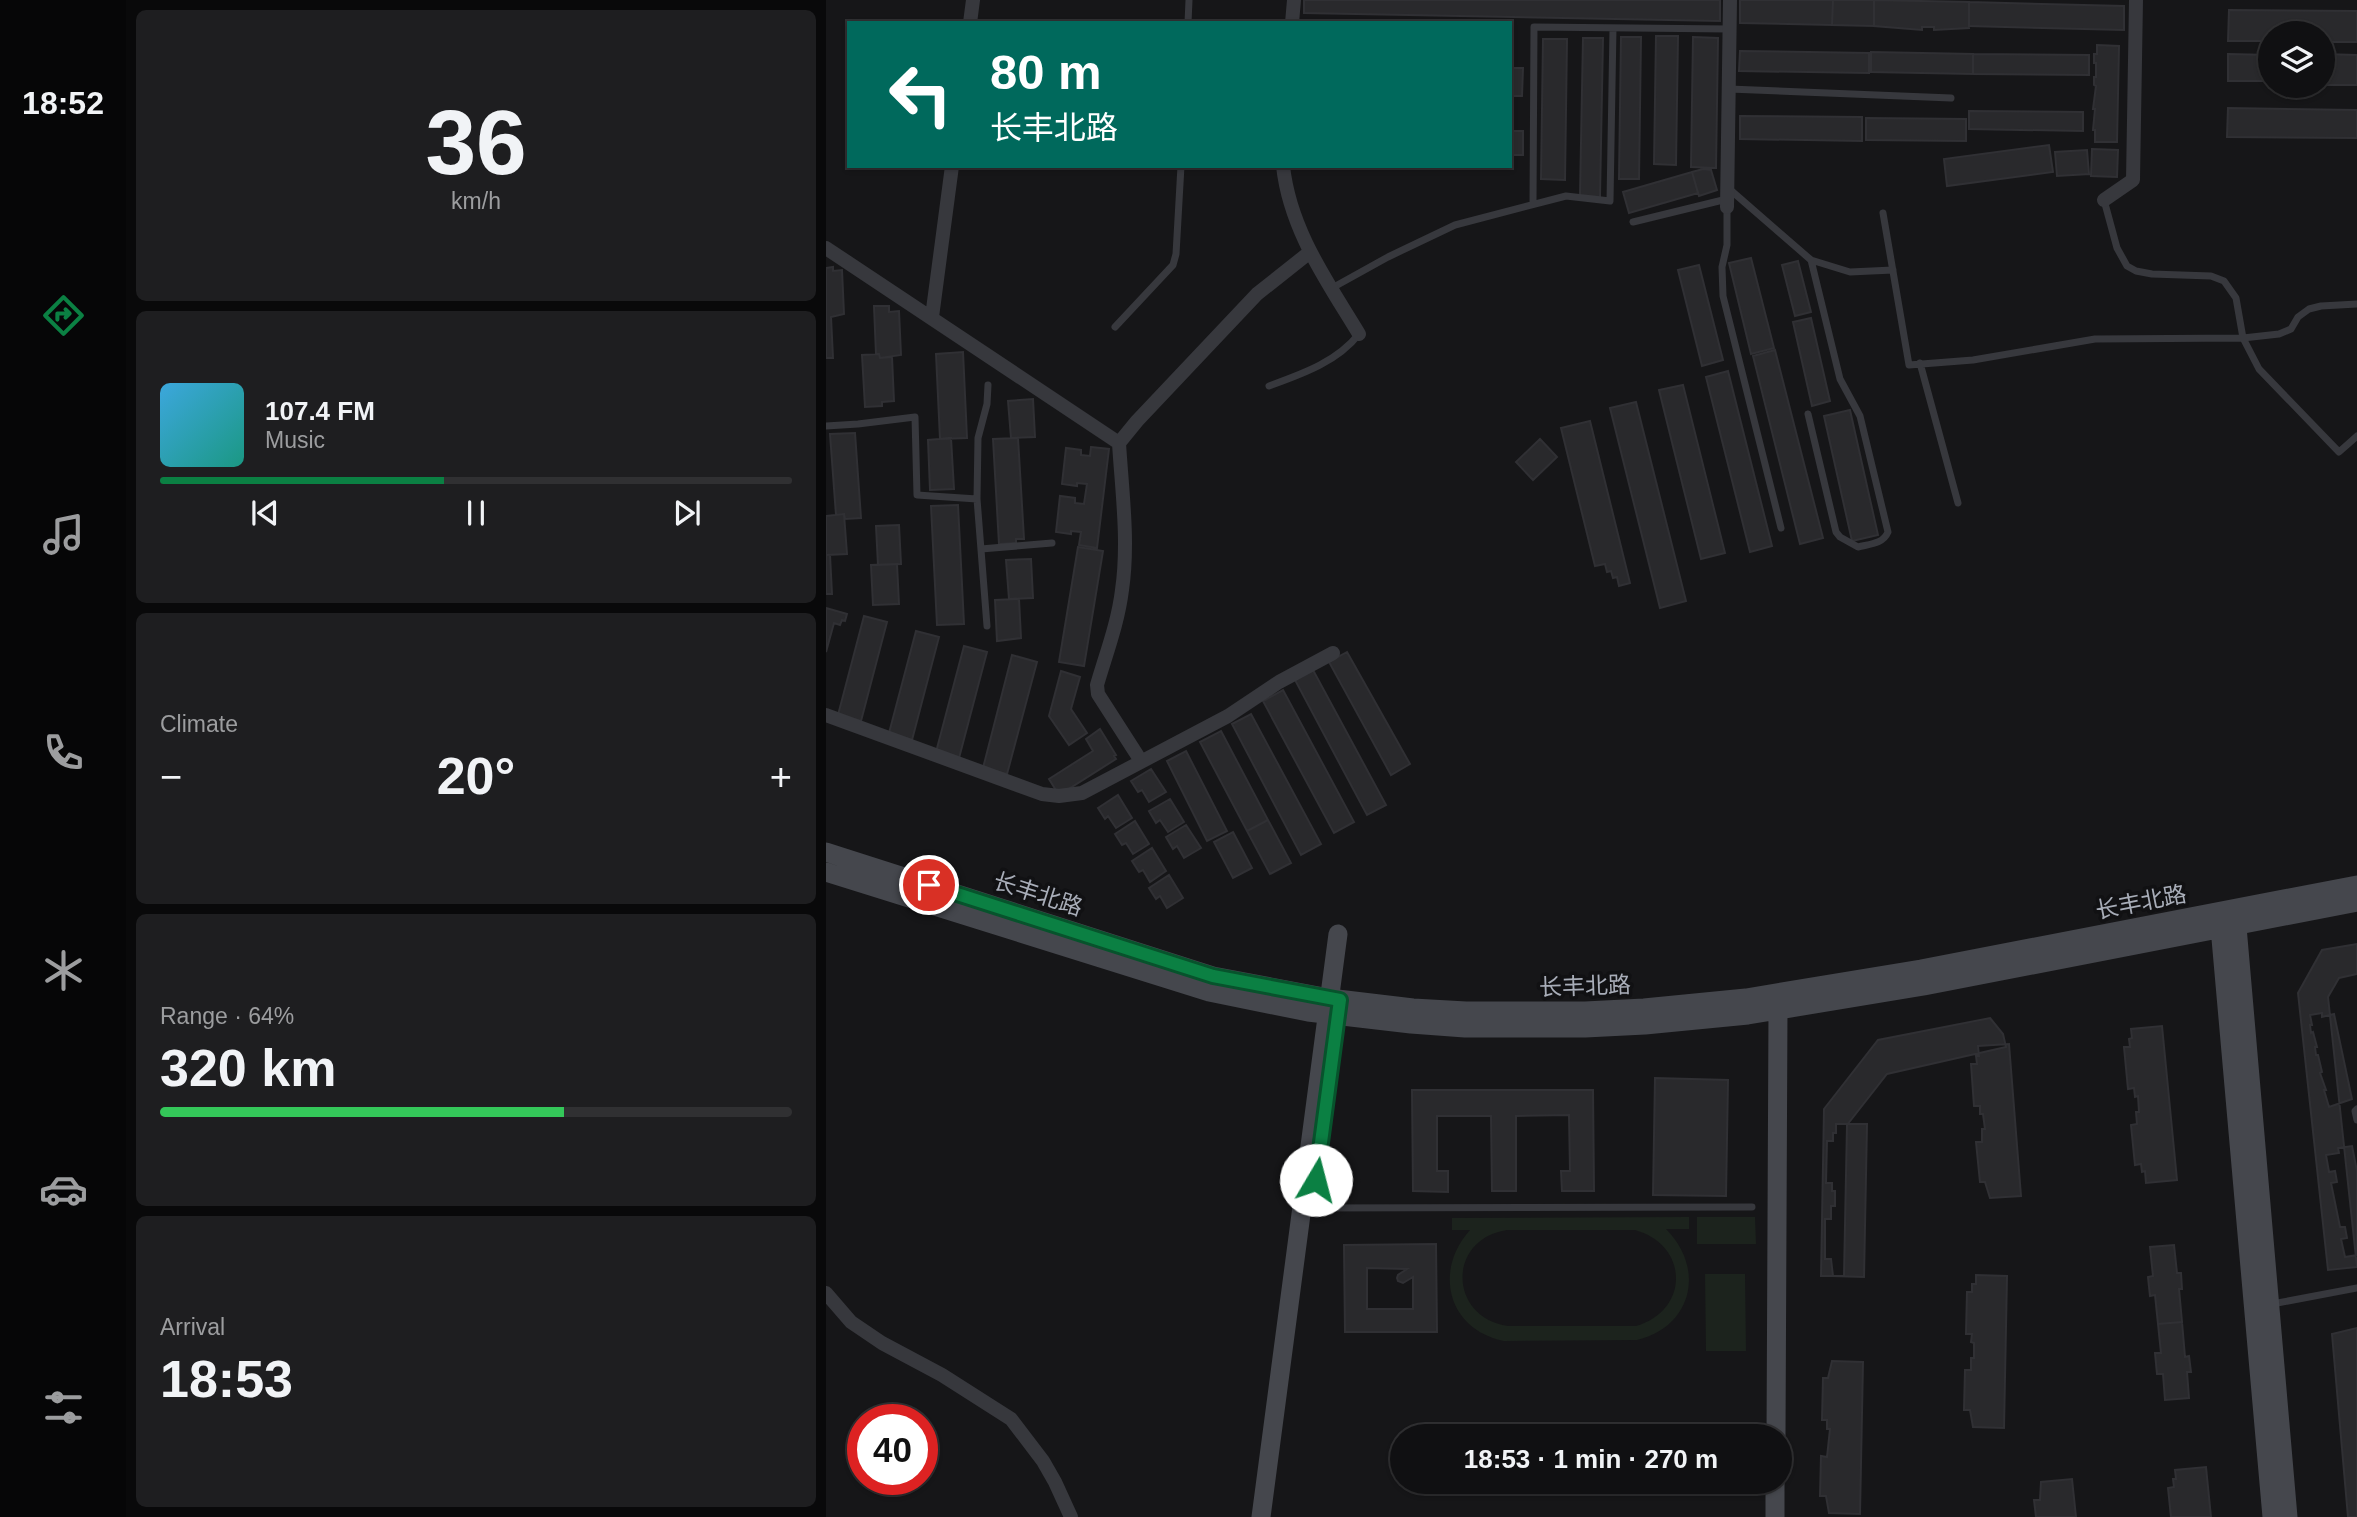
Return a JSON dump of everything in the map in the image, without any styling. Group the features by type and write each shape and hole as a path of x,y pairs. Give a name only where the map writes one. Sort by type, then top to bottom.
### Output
{"street":[{"path":"970,21 973,0"},
{"path":"1292,21 1294,0"},
{"path":"1727,198 1730,0"},
{"path":"2104,200 2133,180 2136,0"},
{"path":"932,317 952,168"},
{"path":"1283,168 1289,201 1310,252 1359,334"},
{"path":"826,248 1119,443"},
{"path":"1141,761 1098,694 1097,685 1118,612 1124,571 1125,528 1119,443 1249,302 1310,252"},
{"path":"826,715 1051,796 1083,793 1228,716 1279,682 1333,653"},
{"name":"长丰北路","path":"826,852 1213,976 1333,1007 1411,1024 1525,1029 1645,1025 1778,1010 1924,986 2228,918 2357,885"},
{"name":"长丰北路","path":"826,872 1209,992 1333,1007 1525,1013 1644,1009 1796,991 2228,918 2357,902"},
{"path":"2228,918 2270,1304 2288,1517"},
{"path":"2228,918 2272,1517"},
{"path":"1261,1517 1343,934"},
{"path":"1272,1517 1313,1208 1333,1007"},
{"path":"1776,1424 1778,1010"},
{"path":"826,1293 851,1322 1011,1419 1043,1461 1071,1517"},
{"path":"1775,1494 1775,1517"}],"lane":[{"path":"1188,21 1189,0"},
{"path":"1533,204 1534,27 1730,29"},
{"path":"1332,288 1455,225 1566,196 1611,201 1613,28"},
{"path":"1729,89 1951,98"},
{"path":"1115,327 1173,265 1181,168"},
{"path":"1633,222 1727,198"},
{"path":"1727,198 1811,260 1850,272 1893,270"},
{"path":"1727,198 1727,245 1722,267 1723,296 1781,528"},
{"path":"2104,200 2117,248 2127,266 2152,274 2211,276 2224,281 2236,298 2243,338 2259,369 2339,452 2357,436"},
{"path":"1883,213 1909,365 1973,360 2095,339 2243,338 2285,332 2309,309 2357,304"},
{"path":"1808,414 1836,532 1858,547 1885,539 1888,532 1860,415 1840,379 1811,260"},
{"path":"1269,386 1328,360 1348,348 1359,334"},
{"path":"1920,363 1958,503"},
{"path":"988,384 987,404 978,438 977,499 988,626"},
{"path":"826,426 915,417 917,495 977,499"},
{"path":"981,549 1052,543"},
{"path":"2357,1109 2357,1120"},
{"path":"1313,1208 1752,1207"},
{"path":"2270,1304 2357,1288"}],"shaded area":[{"path":"1689,1217 1689,1229 1666,1229 1686,1261 1689,1278 1687,1295 1681,1310 1670,1323 1656,1333 1637,1340 1504,1341 1485,1335 1470,1325 1459,1312 1452,1297 1452,1263 1470,1230 1452,1230 1452,1218","holes":["1507,1230 1635,1230 1653,1238 1666,1249 1676,1278 1674,1293 1666,1306 1654,1318 1636,1326 1508,1326 1488,1320 1474,1308 1465,1294 1462,1278 1465,1262 1473,1248 1487,1236"]},
{"path":"1697,1217 1755,1217 1756,1244 1697,1244"},
{"path":"1705,1274 1745,1274 1746,1351 1706,1351"}],"building":[{"path":"1304,0 1720,0 1720,21 1304,13"},
{"path":"1740,0 1833,0 1832,25 1740,23"},
{"path":"1833,0 1874,0 1874,26 1832,25"},
{"path":"1874,0 1969,2 1969,28 1934,30 1934,27 1922,27 1922,30 1874,26"},
{"path":"1969,2 2124,6 2124,30 1969,26"},
{"path":"2229,10 2357,11 2357,42 2335,42 2335,21 2258,21 2258,41 2228,41"},
{"path":"1656,36 1678,36 1676,165 1654,164"},
{"path":"1621,37 1641,37 1639,179 1619,179"},
{"path":"1693,37 1718,38 1716,168 1691,167"},
{"path":"1583,38 1603,38 1600,197 1580,196"},
{"path":"1543,39 1567,39 1565,180 1541,179"},
{"path":"2097,45 2119,46 2117,142 2095,142 2094,54 2097,54"},
{"path":"1740,51 1869,53 1869,73 1739,71"},
{"path":"1871,52 1973,54 1973,74 1871,72"},
{"path":"1973,54 2089,55 2089,75 1973,74"},
{"path":"2228,54 2258,55 2258,81 2228,81"},
{"path":"2335,54 2357,55 2357,85 2335,85"},
{"path":"1512,68 1523,68 1522,96 1512,96"},
{"path":"2228,108 2357,110 2357,138 2227,137"},
{"path":"1969,111 2083,112 2083,131 1969,129"},
{"path":"1740,116 1862,117 1862,141 1740,139"},
{"path":"1866,118 1966,119 1966,141 1866,140"},
{"path":"1512,131 1523,131 1523,155 1512,155"},
{"path":"2049,145 2053,172 1947,186 1944,159"},
{"path":"2092,149 2118,150 2117,177 2091,176"},
{"path":"2087,150 2089,174 2057,176 2055,152"},
{"path":"1711,170 1717,190 1699,196 1692,172"},
{"path":"1692,172 1698,193 1629,213 1623,192"},
{"path":"1751,258 1774,348 1751,354 1729,263"},
{"path":"1798,261 1811,312 1795,316 1782,265"},
{"path":"1699,265 1723,360 1702,366 1678,270"},
{"path":"833,267 833,271 842,270 844,314 831,317 833,358 826,358 826,268"},
{"path":"874,306 889,306 889,312 899,311 901,355 880,358 879,354 876,354"},
{"path":"1811,318 1830,401 1812,406 1793,322"},
{"path":"1775,350 1823,538 1800,544 1753,356"},
{"path":"963,352 967,438 940,439 936,354"},
{"path":"879,354 880,358 892,357 894,401 882,402 882,406 865,407 862,355"},
{"path":"1728,371 1772,546 1750,552 1706,377"},
{"path":"1683,385 1725,553 1701,559 1659,390"},
{"path":"1033,399 1035,437 1011,438 1008,401"},
{"path":"1636,402 1686,601 1660,608 1610,408"},
{"path":"1850,410 1878,535 1852,541 1824,416"},
{"path":"1590,421 1630,583 1619,586 1617,577 1613,578 1611,571 1607,572 1605,564 1595,566 1561,428"},
{"path":"855,433 861,518 845,519 844,514 836,515 830,434"},
{"path":"951,438 954,489 930,490 928,440"},
{"path":"1018,438 1024,539 1016,539 1016,543 999,544 993,439"},
{"path":"1540,439 1557,457 1533,480 1516,462"},
{"path":"1091,447 1109,449 1097,548 1079,545 1081,532 1056,532 1060,496 1075,498 1075,503 1084,504 1087,484 1062,484 1066,448 1081,450 1081,455 1090,456"},
{"path":"958,505 964,624 937,625 931,506"},
{"path":"844,514 847,554 826,555 826,516"},
{"path":"899,525 901,564 878,565 876,526"},
{"path":"1078,547 1103,551 1084,666 1059,662"},
{"path":"826,555 830,555 832,594 826,594"},
{"path":"1031,559 1033,598 1009,599 1006,560"},
{"path":"897,564 899,604 873,605 871,565"},
{"path":"1019,599 1021,638 997,641 995,600"},
{"path":"826,608 847,614 840,625 834,623 826,652"},
{"path":"864,616 887,622 861,721 838,715"},
{"path":"916,631 939,637 912,740 889,733"},
{"path":"964,646 987,652 959,758 936,752"},
{"path":"1347,652 1410,764 1391,775 1329,662"},
{"path":"1012,655 1037,662 1007,774 983,768"},
{"path":"1313,670 1386,805 1367,815 1295,680"},
{"path":"1061,671 1080,677 1071,709 1087,733 1069,745 1049,716"},
{"path":"1283,690 1354,822 1334,833 1263,701"},
{"path":"1251,714 1321,844 1301,855 1232,724"},
{"path":"1100,729 1116,759 1059,795 1049,779 1093,751 1086,739"},
{"path":"1221,731 1268,820 1247,831 1200,742"},
{"path":"1186,751 1227,831 1207,841 1167,761"},
{"path":"1151,769 1166,792 1149,802 1142,790 1138,792 1131,781"},
{"path":"1118,795 1132,818 1116,828 1108,816 1105,819 1098,808"},
{"path":"1170,799 1184,822 1168,832 1160,820 1156,823 1149,811"},
{"path":"1268,820 1291,863 1270,874 1247,831"},
{"path":"1135,821 1149,844 1133,854 1126,843 1122,845 1115,834"},
{"path":"1186,825 1201,848 1184,858 1177,846 1173,849 1166,837"},
{"path":"1233,832 1252,868 1233,878 1214,842"},
{"path":"1152,848 1166,871 1150,882 1143,870 1139,872 1132,861"},
{"path":"1169,875 1183,898 1167,908 1160,896 1156,899 1149,888"},
{"path":"2357,944 2357,974 2339,978 2328,997 2357,1267 2328,1270 2298,993 2322,950"},
{"path":"2322,1013 2322,1017 2334,1014 2352,1099 2329,1107 2310,1025 2310,1015"},
{"path":"1990,1018 2003,1034 2006,1047 1887,1074 1847,1125 1844,1276 1821,1276 1824,1109 1878,1040"},
{"path":"2162,1026 2177,1180 2146,1183 2141,1164 2135,1165 2131,1125 2137,1124 2138,1096 2135,1097 2134,1088 2128,1089 2124,1047 2130,1047 2131,1029"},
{"path":"2009,1044 2021,1196 1990,1198 1985,1182 1980,1182 1976,1142 1982,1142 1982,1129 1985,1129 1980,1106 1974,1106 1971,1064 1977,1064 1978,1046"},
{"path":"1655,1078 1728,1080 1726,1196 1653,1195"},
{"path":"1412,1090 1593,1090 1594,1191 1562,1191 1561,1171 1570,1171 1569,1115 1516,1116 1516,1191 1492,1191 1491,1116 1437,1116 1437,1171 1448,1171 1448,1192 1413,1191"},
{"path":"1836,1124 1867,1124 1864,1277 1833,1276 1831,1259 1825,1259 1825,1219 1831,1219 1831,1206 1835,1206 1832,1183 1826,1183 1827,1141 1833,1141"},
{"path":"2352,1146 2357,1171 2357,1255 2345,1257 2341,1239 2347,1238 2345,1227 2340,1227 2331,1183 2337,1182 2335,1171 2329,1172 2326,1155 2339,1153 2338,1148"},
{"path":"1436,1244 1437,1332 1345,1332 1344,1245","holes":["1367,1268 1407,1269 1397,1278 1403,1283 1413,1277 1413,1309 1367,1309"]},
{"path":"2174,1245 2177,1273 2181,1273 2182,1289 2179,1289 2182,1322 2158,1324 2155,1295 2150,1296 2148,1277 2153,1276 2150,1247"},
{"path":"1976,1275 2007,1276 2004,1428 1973,1427 1970,1410 1964,1410 1965,1370 1971,1370 1971,1358 1974,1358 1972,1334 1966,1334 1967,1292 1972,1292"},
{"path":"2182,1322 2185,1357 2189,1356 2191,1372 2187,1372 2189,1398 2165,1400 2163,1374 2157,1374 2155,1353 2161,1353 2158,1324"},
{"path":"2357,1328 2357,1517 2348,1517 2332,1334"},
{"path":"1832,1361 1863,1362 1860,1514 1829,1513 1826,1496 1820,1496 1821,1456 1827,1457 1830,1429 1827,1429 1827,1420 1822,1420 1823,1378 1828,1378"},
{"path":"2206,1467 2211,1517 2171,1517 2168,1488 2174,1487 2175,1470"},
{"path":"2072,1479 2076,1517 2036,1517 2034,1500 2040,1500 2041,1482"}],"route":[{"path":"929,885 1213,976 1340,1000 1316,1180"}]}
